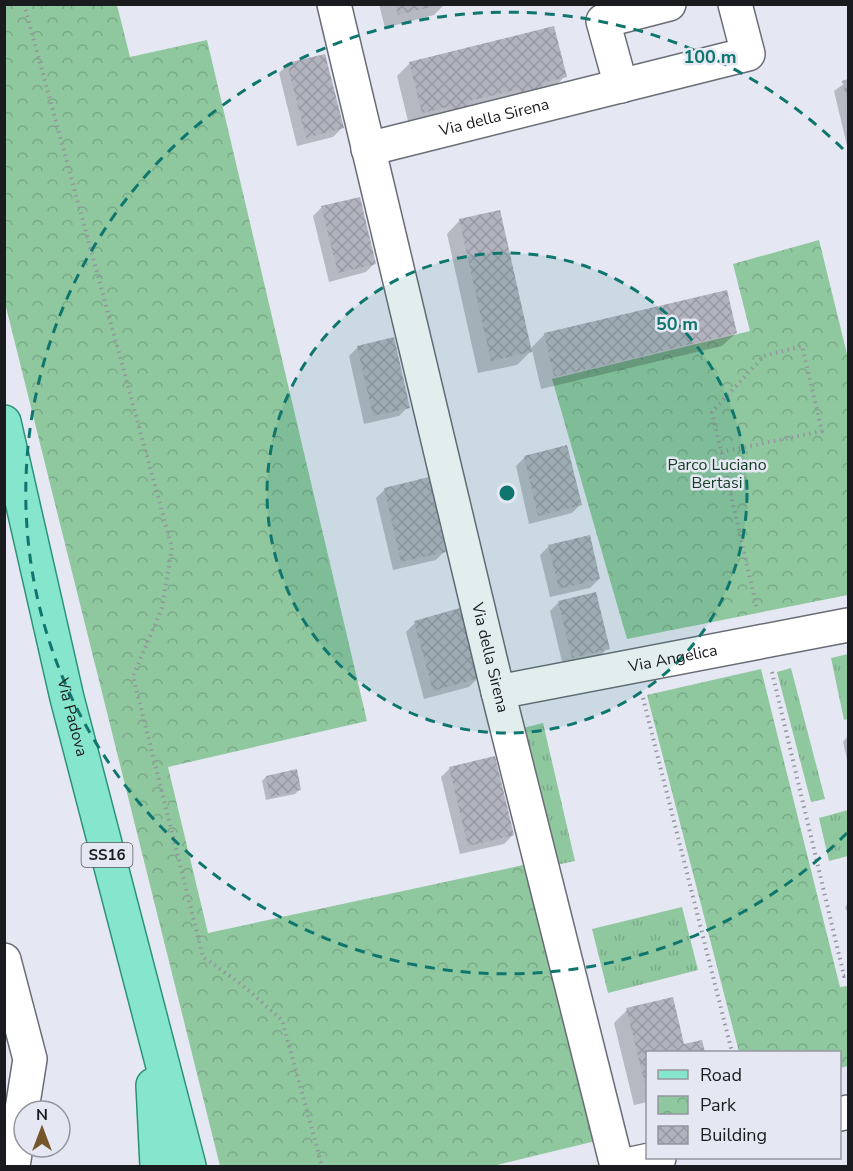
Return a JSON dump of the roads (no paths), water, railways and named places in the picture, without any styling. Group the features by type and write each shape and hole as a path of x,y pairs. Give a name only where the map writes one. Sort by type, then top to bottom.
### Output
{"main road":[{"name":"Via Padova","path":"4,422 67,698 189,1167"},
{"name":"Via Padova","path":"148,1011 157,1167"}],"street":[{"name":"Via della Sirena","path":"334,4 498,692 619,1167"},
{"path":"621,86 603,21 669,4"},
{"name":"Via della Sirena","path":"368,149 748,54 735,4"},
{"name":"Via Angelica","path":"498,692 849,625"},
{"path":"4,960 30,1059 13,1167"},
{"path":"619,1167 655,1159"}],"park label":[{"name":"Parco Luciano Bertasi","path":"717,474"}]}
